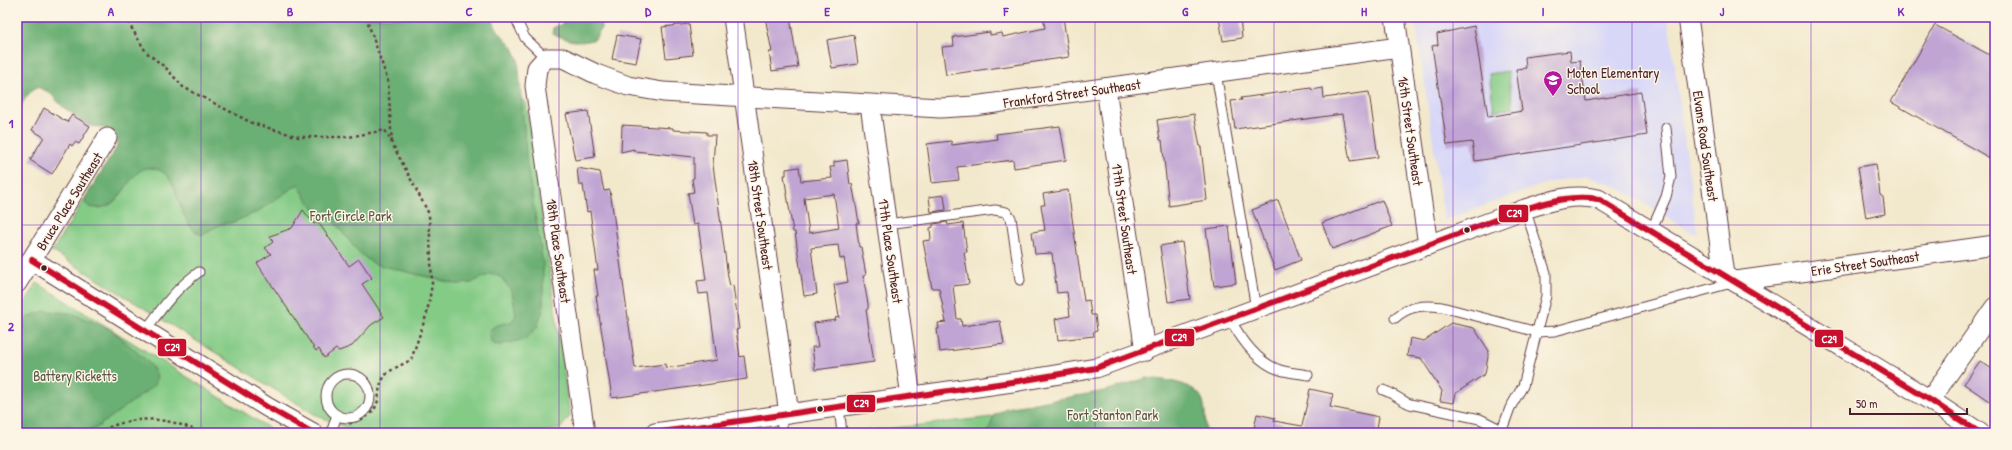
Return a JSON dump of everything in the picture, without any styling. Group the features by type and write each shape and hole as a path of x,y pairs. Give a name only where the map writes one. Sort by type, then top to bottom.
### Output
{"street":[{"name":"18th Street Southeast","path":"733,17 784,421"},
{"name":"16th Street Southeast","path":"1394,17 1428,245"},
{"name":"Elvans Road Southeast","path":"1688,17 1730,278"},
{"name":"Frankford Street Southeast","path":"542,63 563,58 596,74 628,86 680,94 940,108 974,106 1399,47"},
{"name":"18th Place Southeast","path":"542,63 535,86 585,433"},
{"name":"17th Street Southeast","path":"1106,88 1145,351"},
{"name":"17th Place Southeast","path":"870,105 911,396"},
{"name":"Bruce Place Southeast","path":"17,284 107,138"},
{"path":"655,433 784,421 839,407 1084,370 1113,363 1525,209 1562,197 1589,197 1598,199 1730,278 1930,400 1980,433"},
{"name":"Erie Street Southeast","path":"1730,278 1995,245"},
{"path":"32,260 267,407 313,433"},
{"path":"1930,400 1992,316"}],"lane":[{"path":"515,17 525,38 542,63"},
{"path":"1216,73 1256,309"},
{"path":"1651,231 1666,197 1671,178 1666,128"},
{"path":"1383,390 1393,393 1410,404 1480,419 1502,430 1510,408 1523,386 1543,313 1547,284 1542,256 1525,209"},
{"path":"887,224 995,210 1006,212 1011,218 1020,280"},
{"path":"146,331 170,296 183,283 199,272"},
{"path":"1395,318 1412,307 1427,305 1442,307 1537,332 1555,331 1730,278"},
{"path":"1230,319 1241,339 1268,364 1280,370 1308,375"},
{"path":"344,374 355,375 362,379 370,392 370,402 366,410 351,418 337,415 328,406 326,395 328,386 334,379 344,374"},
{"path":"839,407 842,433"},
{"path":"331,433 337,415"}],"path":[{"path":"125,17 146,52 166,68 183,87 252,124 299,137 349,137 385,130 392,147 429,214 432,284 428,313 411,360 385,375 379,386 378,404 371,413 361,421 349,424 342,428"},
{"path":"366,17 388,81 392,147"},
{"path":"98,433 112,424 125,421 166,420 201,433"},
{"path":"233,433 243,431 248,433"}],"shaded area":[{"name":"Moten Elementary School","path":"1415,17 1668,17 1697,233 1693,233 1614,185 1587,176 1549,182 1446,220 1444,219"}],"green space":[{"name":"Fort Circle Park","path":"17,17 388,17 526,102 570,416 560,429 532,433 358,433 314,414 52,251 132,124"},
{"path":"17,17 490,17 499,32 513,48 518,59 527,165 543,263 543,310 537,327 526,339 499,345 493,344 489,334 490,330 497,325 511,322 516,315 512,292 501,277 490,274 471,283 456,284 375,264 363,256 334,222 312,206 298,184 257,212 231,223 221,224 201,235 192,228 186,219 169,178 161,171 151,168 143,169 136,174 118,198 110,204 101,208 89,207 85,203 85,198 117,147 117,138 103,127 91,126 87,124 63,107 49,92 37,87 33,89 24,101 19,110 17,119"},
{"path":"564,17 600,17 601,28 595,39 584,42 568,40 552,33 553,28 564,23"},
{"path":"1508,71 1513,108 1494,111 1489,74"},
{"name":"Battery Ricketts","path":"37,283 277,433 17,433 17,316"},
{"name":"Battery Ricketts","path":"44,311 70,313 111,329 149,363 156,373 157,379 155,385 96,428 84,433 17,433 17,328 28,317"},
{"name":"Fort Stanton Park","path":"1147,378 1179,383 1194,390 1200,395 1204,405 1206,433 988,433 994,415 1006,408 1105,391"},
{"path":"1001,416 1168,433 851,433"}],"building":[{"path":"765,17 790,17 798,67 772,71 769,52 772,52"},
{"path":"1043,17 1063,17 1069,57 946,75 942,47 954,46 953,37 990,32 990,35 1002,33 1003,37 1045,28"},
{"path":"1219,17 1240,17 1242,38 1223,41"},
{"path":"689,24 693,55 666,58 662,27"},
{"path":"1935,25 1995,58 1995,161 1891,102"},
{"path":"1474,26 1488,117 1522,111 1516,69 1526,68 1525,57 1570,51 1571,62 1580,61 1586,101 1641,92 1647,135 1475,161 1472,142 1447,145 1432,46 1438,45 1437,34"},
{"path":"617,35 641,39 636,63 612,59"},
{"path":"854,35 858,64 832,68 827,40"},
{"path":"1311,88 1312,90 1323,88 1324,98 1369,92 1378,157 1350,161 1342,114 1235,129 1231,101 1242,100 1241,98"},
{"path":"44,108 67,122 72,115 90,126 79,144 75,142 72,146 70,144 52,174 30,160 44,137 32,130"},
{"path":"588,111 595,157 575,160 566,114"},
{"path":"1194,114 1201,147 1207,200 1169,206 1162,140 1160,140 1157,120"},
{"path":"622,125 673,128 673,130 707,132 707,135 715,135 713,165 728,277 730,286 733,285 739,329 736,330 740,357 744,356 747,379 612,398 596,296 598,296 594,270 598,270 590,211 587,212 583,185 579,185 577,168 600,172 604,191 610,190 635,368 665,364 666,368 717,360 708,293 699,294 697,281 706,280 698,224 693,225 688,193 694,192 692,179 694,178 694,157 634,151 634,149 621,152"},
{"path":"1060,126 1066,160 1014,168 1013,160 957,167 959,180 932,183 927,144 951,141 952,145 975,142 997,139 996,134"},
{"path":"847,160 850,185 852,184 854,194 859,223 856,223 859,247 861,247 866,275 863,276 868,304 868,309 866,310 874,362 815,370 812,347 818,347 814,323 836,320 835,318 839,317 834,285 848,282 844,258 840,259 838,245 811,248 817,294 804,296 795,232 793,232 784,175 786,175 786,169 799,167 801,181 832,178 830,167 834,167 834,162","holes":["834,194 839,228 809,233 804,198"]},
{"path":"1876,164 1880,195 1883,197 1885,214 1866,218 1858,167"},
{"path":"1068,190 1084,301 1089,300 1091,315 1095,315 1097,331 1093,332 1094,336 1058,340 1055,319 1070,316 1067,292 1057,293 1052,253 1035,254 1032,232 1045,230 1041,205 1045,205 1043,194"},
{"path":"944,195 946,210 931,212 929,197"},
{"path":"1278,200 1301,260 1275,270 1252,210"},
{"path":"1382,200 1392,226 1332,249 1322,223"},
{"path":"303,210 314,224 318,222 349,266 359,259 372,278 362,284 384,317 371,325 352,346 339,351 336,349 324,358 319,349 316,351 257,263 271,254 265,248 273,242 270,236 292,228"},
{"path":"947,222 948,225 963,223 967,252 964,252 969,284 953,286 957,319 961,319 962,326 1000,321 1004,344 940,352 937,329 939,329 938,323 946,322 939,288 932,288 923,241 931,240 930,228 933,227 933,224"},
{"path":"1229,226 1236,283 1214,286 1206,229"},
{"path":"1182,242 1190,299 1168,302 1160,246"},
{"path":"1451,323 1474,328 1489,351 1485,374 1456,393 1454,403 1440,401 1442,391 1421,358 1407,356 1410,338 1424,341"},
{"path":"1980,361 1995,371 1995,392 1989,401 1964,384"},
{"path":"1310,389 1333,394 1330,407 1379,417 1376,433 1253,433 1257,414 1275,418 1274,421 1302,426"}],"transit line":[{"name":"C29","path":"655,433 1019,381 1096,368 1525,209 1552,201 1570,198 1598,199 1930,400 1980,433"},
{"name":"C29","path":"32,260 267,407 313,433"}],"place":[{"name":"Moten Elementary School","path":"1553,97"}]}
